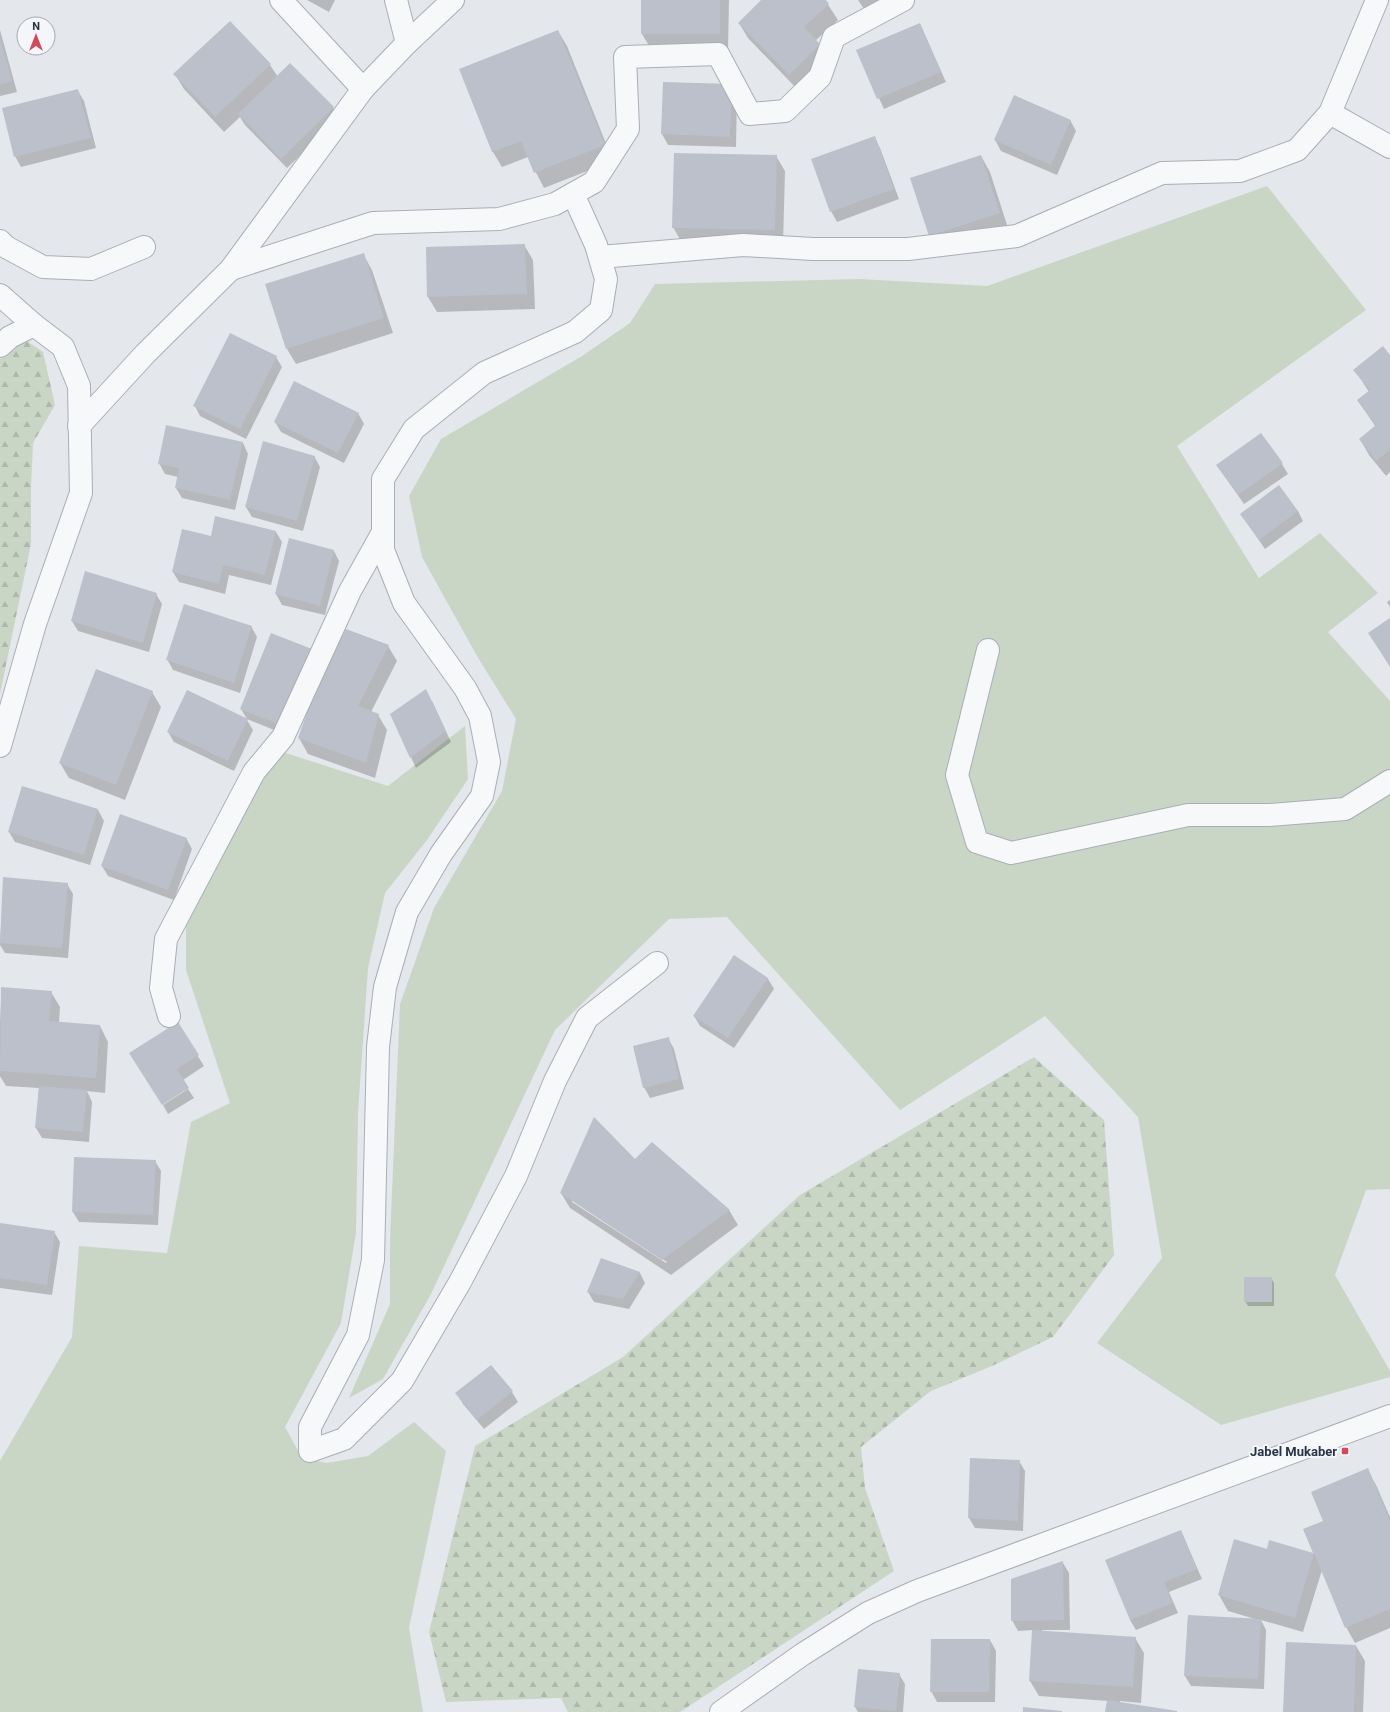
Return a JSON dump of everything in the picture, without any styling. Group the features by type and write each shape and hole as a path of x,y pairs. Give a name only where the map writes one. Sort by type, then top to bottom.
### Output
{"street":[{"path":"281,0 363,89"},
{"path":"396,0 407,43"},
{"path":"79,426 145,354 231,269 363,89 407,43 453,0"},
{"path":"231,269 373,224 499,219 555,204 594,182 628,129 625,57 718,54 750,114 785,111 820,77 834,37 903,0"},
{"path":"600,257 742,245 813,250 908,250 1017,236 1162,173 1240,171 1297,150 1330,113 1377,0"},
{"path":"1330,113 1390,148"},
{"path":"573,194 596,245 606,279 601,310 575,332 484,373 414,428 383,479 383,550 404,603 465,688 480,716 489,762 482,796 441,854 407,912 385,987 378,1047 373,1260 358,1335 310,1427 310,1451 344,1439 402,1381 460,1282 516,1176 555,1081 587,1018 657,963"},
{"path":"0,241 6,247 43,267 91,269 144,247"},
{"path":"0,295 62,347 79,386 81,493 35,624 0,746"},
{"path":"0,346 10,337 34,325"},
{"path":"169,1016 161,988 166,939 254,772 284,737 350,591 383,532"},
{"path":"988,650 957,775 977,842 1010,854 1188,815 1270,815 1345,810 1390,781"},
{"path":"721,1712 803,1654 868,1613 917,1591 1390,1416"}],"green space":[{"path":"1267,186 1366,310 1177,446 1259,578 1320,533 1378,593 1328,632 1390,701 1390,1189 1366,1190 1335,1275 1390,1371 1390,1377 1221,1425 1097,1343 1162,1258 1138,1117 1045,1016 900,1110 727,917 669,919 555,1030 431,1294 383,1379 349,1398 390,1304 390,1239 400,1004 434,908 502,791 516,719 477,656 422,557 409,496 441,439 582,356 630,323 655,284 859,279 987,286"},
{"path":"18,335 43,352 55,405 33,443 31,544 0,694 0,359"},
{"path":"465,726 468,779 427,840 385,893 368,968 358,1113 356,1233 341,1323 285,1427 302,1458 327,1463 368,1456 414,1422 446,1451 409,1628 423,1712 0,1712 0,1461 72,1337 79,1246 167,1253 191,1122 230,1103 186,970 186,891 261,745 388,786"},
{"path":"1034,1057 1104,1120 1114,1255 1053,1337 992,1366 931,1391 861,1447 865,1488 894,1571 680,1712 568,1712 561,1698 446,1702 429,1632 475,1446 623,1357 800,1195"}],"building":[{"path":"641,0 720,0 720,34 641,34"},
{"path":"761,0 826,0 829,4 804,27 820,44 789,75 738,23"},
{"path":"230,21 271,64 215,117 173,74"},
{"path":"920,23 941,72 877,99 856,50"},
{"path":"558,30 605,145 534,173 521,141 492,152 459,69"},
{"path":"0,38 12,81 0,85"},
{"path":"290,63 334,107 281,159 238,114"},
{"path":"663,82 732,84 730,137 661,134"},
{"path":"78,89 91,138 14,157 2,108"},
{"path":"1014,95 1071,120 1051,165 994,140"},
{"path":"875,136 894,189 830,212 811,159"},
{"path":"674,153 777,155 775,230 672,228"},
{"path":"981,155 1000,213 929,236 910,178"},
{"path":"525,244 527,294 427,297 426,247"},
{"path":"364,253 384,318 286,349 265,284"},
{"path":"230,333 277,356 240,429 193,406"},
{"path":"1383,346 1390,355 1390,450 1376,461 1359,439 1376,425 1357,400 1370,390 1353,370"},
{"path":"294,381 359,413 338,453 274,422"},
{"path":"166,425 243,442 230,500 175,488 179,468 158,464"},
{"path":"1261,433 1283,463 1238,495 1216,465"},
{"path":"263,441 315,456 297,521 245,507"},
{"path":"1279,485 1298,511 1259,540 1240,514"},
{"path":"215,516 276,531 265,575 223,565 219,584 172,572 182,529 211,536"},
{"path":"289,538 334,550 320,606 275,594"},
{"path":"85,571 157,593 143,643 71,621"},
{"path":"184,604 252,626 234,683 166,660"},
{"path":"1390,618 1390,666 1368,633"},
{"path":"346,629 389,645 358,706 379,714 366,763 298,738 316,687"},
{"path":"271,633 317,651 280,725 240,709"},
{"path":"96,669 153,691 116,785 59,763"},
{"path":"426,689 446,731 410,758 390,714"},
{"path":"187,690 248,719 228,761 167,732"},
{"path":"22,786 98,809 84,855 8,832"},
{"path":"120,814 187,838 168,890 101,866"},
{"path":"3,877 68,883 62,948 0,943"},
{"path":"734,955 768,978 728,1038 693,1016"},
{"path":"1,987 52,991 49,1021 100,1025 96,1078 0,1071"},
{"path":"178,1022 199,1055 177,1069 189,1088 162,1105 129,1053"},
{"path":"669,1037 679,1079 643,1088 633,1046"},
{"path":"39,1086 87,1090 83,1132 35,1128"},
{"path":"594,1117 635,1159 652,1142 730,1210 662,1260 560,1193"},
{"path":"74,1157 156,1160 153,1215 72,1212"},
{"path":"0,1223 55,1231 47,1285 0,1278"},
{"path":"601,1258 640,1272 623,1299 587,1292"},
{"path":"1244,1277 1272,1277 1272,1302 1244,1302"},
{"path":"491,1365 513,1391 477,1420 455,1393"},
{"path":"970,1458 1020,1460 1018,1521 968,1518"},
{"path":"1368,1468 1390,1521 1390,1609 1345,1628 1314,1553 1295,1618 1218,1595 1234,1539 1267,1549 1269,1540 1313,1553 1303,1529 1323,1521 1311,1492"},
{"path":"1181,1530 1197,1569 1164,1582 1173,1603 1130,1620 1105,1560"},
{"path":"1063,1561 1064,1620 1011,1621 1011,1579"},
{"path":"1188,1615 1261,1619 1258,1679 1184,1676"},
{"path":"1032,1630 1136,1637 1133,1687 1029,1681"},
{"path":"931,1639 990,1639 989,1692 930,1692"},
{"path":"1286,1642 1356,1645 1354,1712 1283,1712"},
{"path":"858,1669 900,1673 896,1711 854,1707"},
{"path":"1107,1700 1177,1711 1177,1712 1105,1712"},
{"path":"1023,1707 1062,1711 1062,1712 1023,1712"}],"place":[{"name":"Jabel Mukaber","path":"1345,1451"}]}
